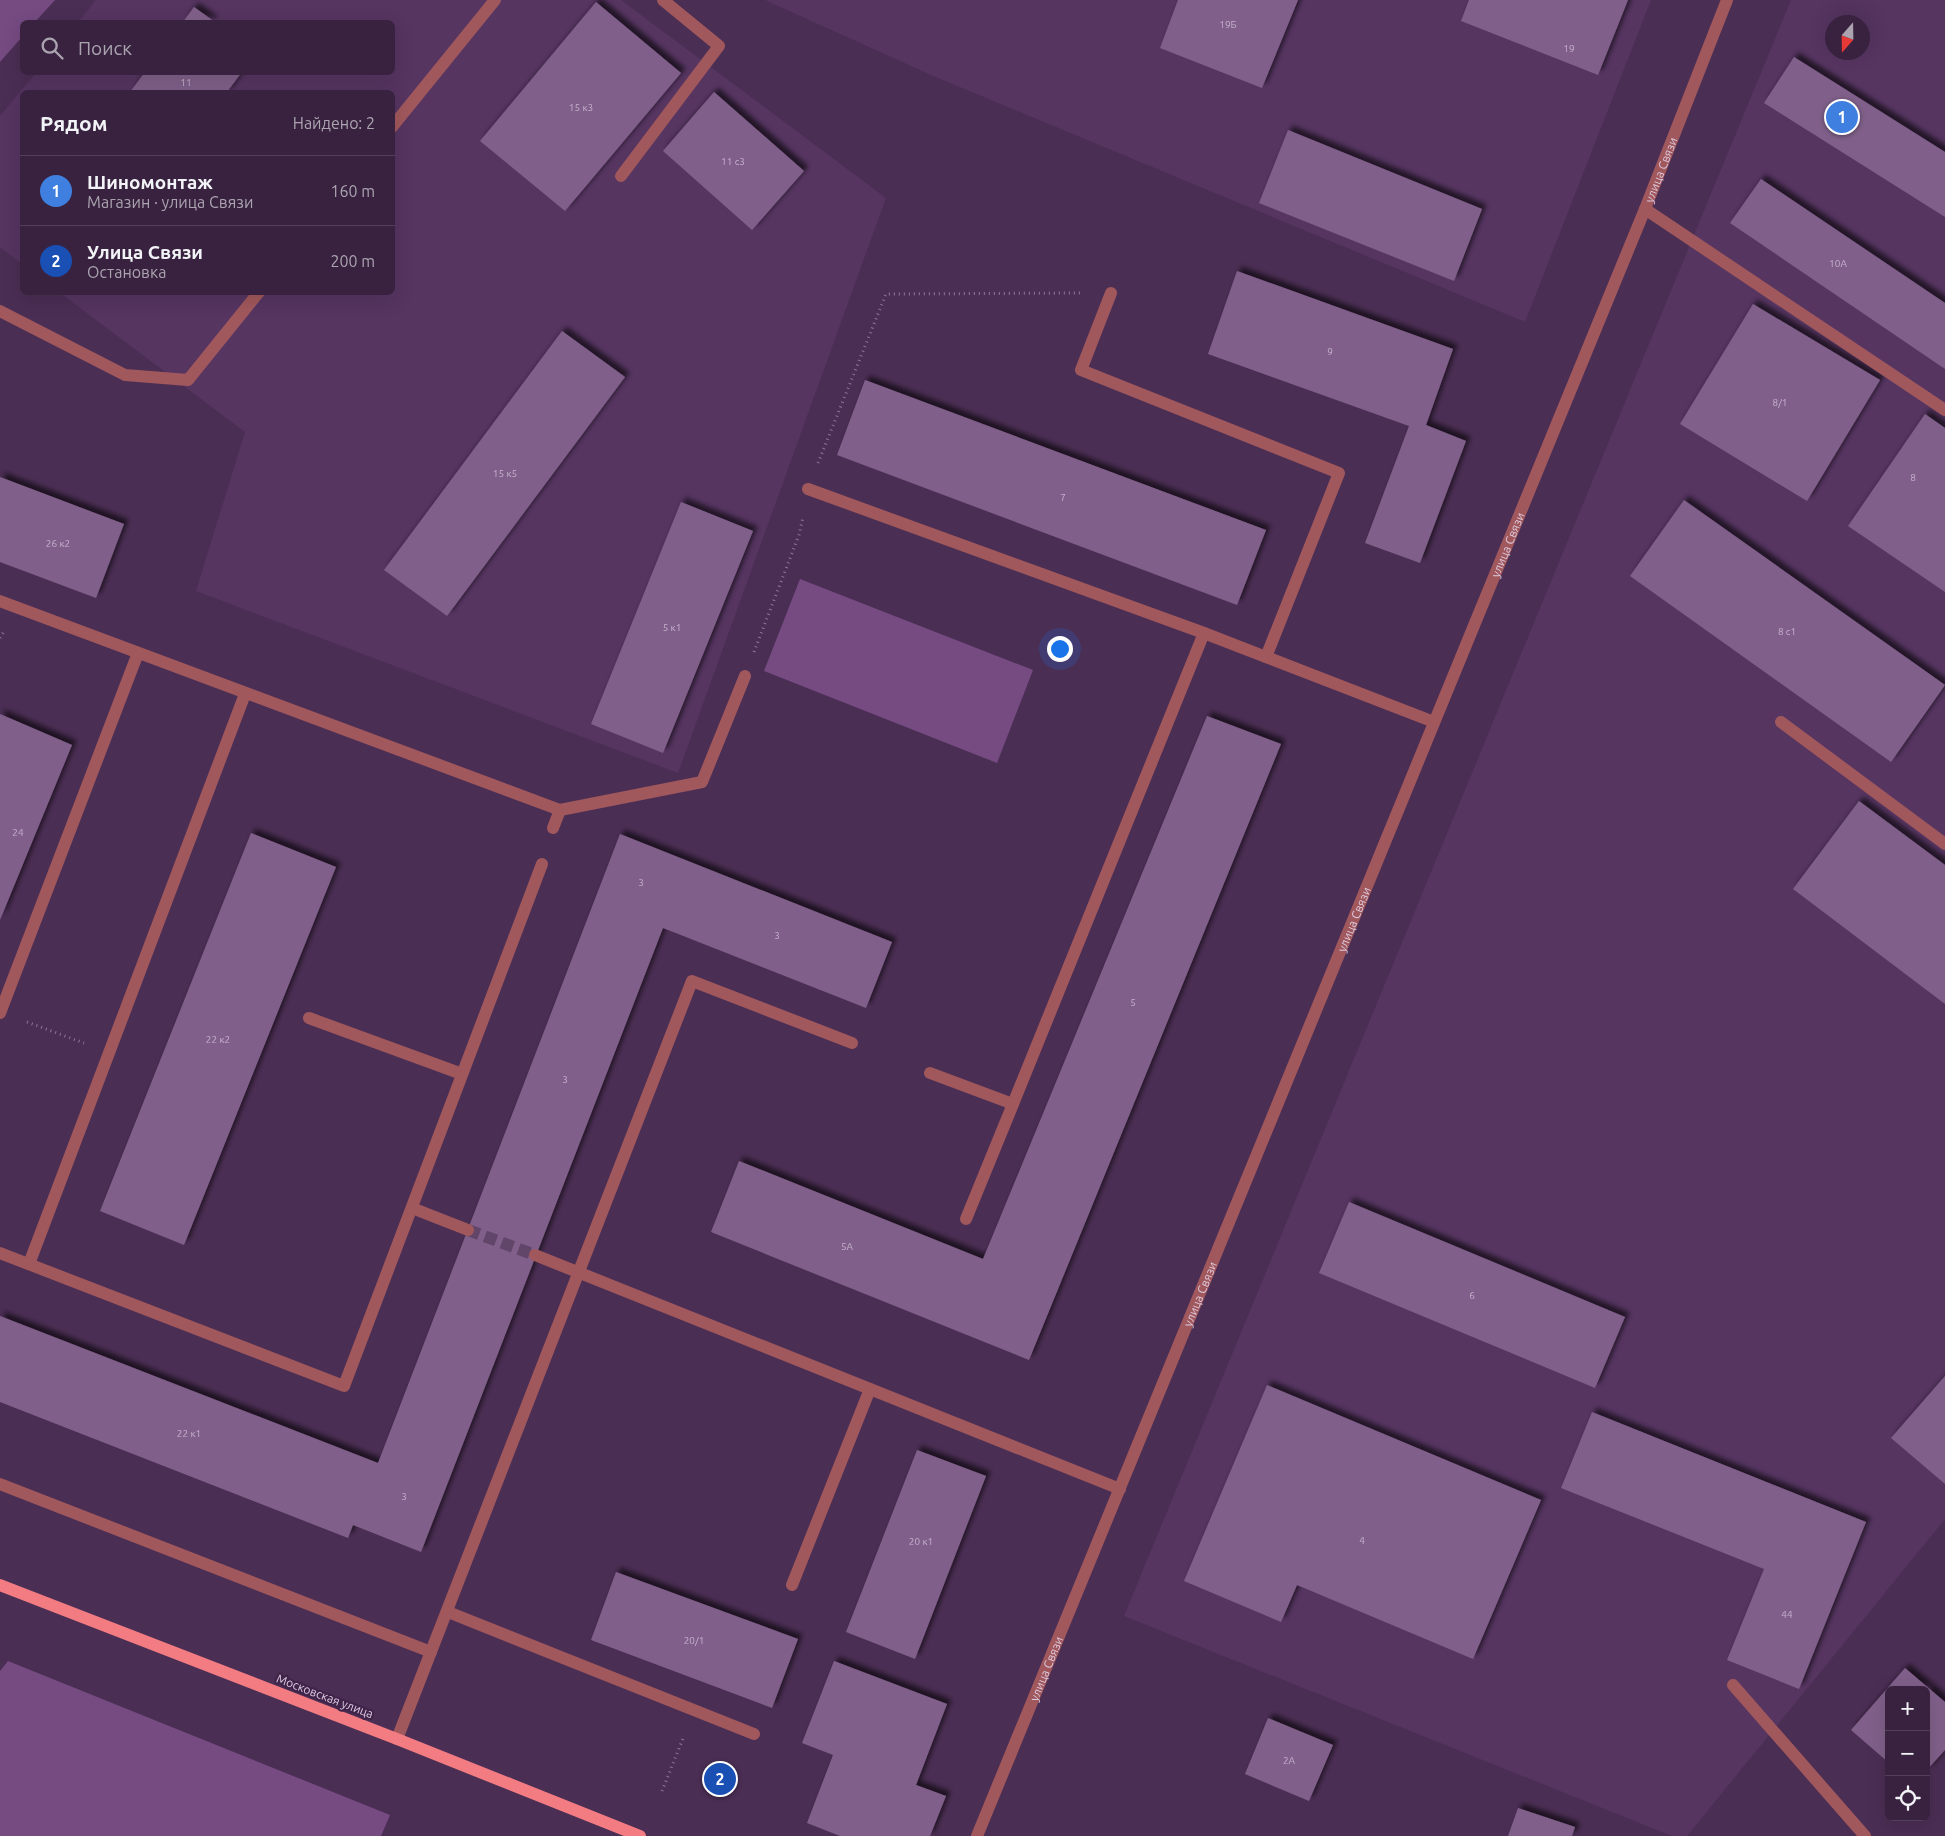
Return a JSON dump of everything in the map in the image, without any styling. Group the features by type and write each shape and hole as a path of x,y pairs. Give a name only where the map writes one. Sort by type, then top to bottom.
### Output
{"main road":[{"name":"Московская улица","path":"0,1585 397,1739 640,1836"}],"street":[{"path":"395,123 495,0"},
{"path":"621,176 719,46 663,0"},
{"name":"улица Связи","path":"977,1836 1645,209 1726,0"},
{"path":"1645,209 1945,410"},
{"path":"1111,293 1081,370 1339,473 1266,657"},
{"path":"0,311 125,375 188,380 257,295"},
{"path":"808,490 1204,633 1434,722"},
{"path":"0,600 245,694 560,810 702,782 745,676"},
{"path":"966,1219 1204,633"},
{"path":"0,1012 138,652"},
{"path":"29,1264 245,694"},
{"path":"1781,722 1945,844"},
{"path":"553,828 560,810"},
{"path":"0,1253 344,1386 542,864"},
{"path":"397,1739 692,981 852,1043"},
{"path":"310,1018 462,1074"},
{"path":"930,1073 1013,1104"},
{"path":"412,1208 468,1230"},
{"path":"535,1255 1120,1490"},
{"path":"792,1585 870,1389"},
{"path":"0,1484 432,1652"},
{"path":"448,1612 754,1734"},
{"path":"1733,1685 1865,1836"}],"path":[{"path":"745,676 799,535 808,490 825,440 886,294 1111,293"},
{"path":"0,1012 109,1053"},
{"path":"662,1791 694,1710"}],"shaded area":[{"path":"0,0 55,0 37,20 20,20 20,39 0,62"},
{"path":"96,0 621,0 886,198 678,773 196,591 245,432 63,295 395,295 395,90 22,90 34,75 395,75 395,20 80,20"},
{"path":"765,0 1651,0 1525,322 931,75"},
{"path":"1791,0 1945,0 1945,1519 1687,1836 1672,1836 1124,1616"},
{"path":"20,92 20,262 0,247 0,116"},
{"path":"800,579 1033,670 997,763 764,671"},
{"path":"8,1661 390,1815 381,1836 0,1836 0,1671"}],"building":[{"path":"1178,0 1298,0 1262,88 1160,48"},
{"path":"1469,0 1628,0 1598,75 1461,21"},
{"path":"596,2 681,73 565,211 480,141"},
{"path":"194,7 212,20 184,20"},
{"path":"1794,57 1945,152 1945,217 1764,103"},
{"path":"143,75 240,75 228,90 132,90"},
{"path":"714,92 804,171 752,230 663,151"},
{"path":"1288,130 1482,209 1454,281 1259,203"},
{"path":"1761,179 1945,303 1945,369 1730,223"},
{"path":"1237,271 1453,349 1426,425 1466,441 1420,563 1365,543 1409,426 1208,354"},
{"path":"1753,304 1880,380 1807,501 1680,424"},
{"path":"562,331 625,377 447,616 384,570"},
{"path":"865,380 1266,530 1237,605 837,455"},
{"path":"1925,414 1945,428 1945,592 1848,526"},
{"path":"0,477 124,524 96,598 0,562"},
{"path":"1684,500 1945,685 1891,762 1630,576"},
{"path":"681,502 753,531 663,753 591,724"},
{"path":"0,714 72,745 0,920"},
{"path":"1207,716 1281,744 1029,1360 711,1232 739,1161 983,1259"},
{"path":"1859,801 1945,865 1945,1004 1793,889"},
{"path":"251,833 336,867 184,1245 100,1211"},
{"path":"620,834 892,942 866,1008 663,928 421,1552 353,1525 348,1538 0,1402 0,1316 378,1463"},
{"path":"1349,1202 1625,1317 1595,1388 1319,1273"},
{"path":"1945,1376 1945,1484 1891,1438"},
{"path":"1267,1385 1541,1500 1473,1659 1297,1585 1281,1622 1184,1581"},
{"path":"1592,1412 1866,1522 1799,1689 1727,1660 1764,1569 1561,1488"},
{"path":"917,1450 986,1476 915,1659 846,1632"},
{"path":"616,1572 798,1639 772,1708 591,1640"},
{"path":"834,1661 947,1704 916,1785 946,1796 930,1836 840,1836 807,1823 833,1755 802,1743"},
{"path":"1905,1668 1926,1686 1889,1686"},
{"path":"1930,1689 1945,1702 1945,1750 1930,1767"},
{"path":"1885,1691 1885,1760 1851,1730"},
{"path":"1268,1718 1333,1745 1309,1801 1245,1774"},
{"path":"1518,1808 1575,1827 1572,1836 1508,1836"}],"tunnel":[{"path":"468,1230 535,1255"}],"place":[{"name":"Шиномонтаж","path":"1842,117"},
{"name":"Улица Связи","path":"720,1779"}]}
